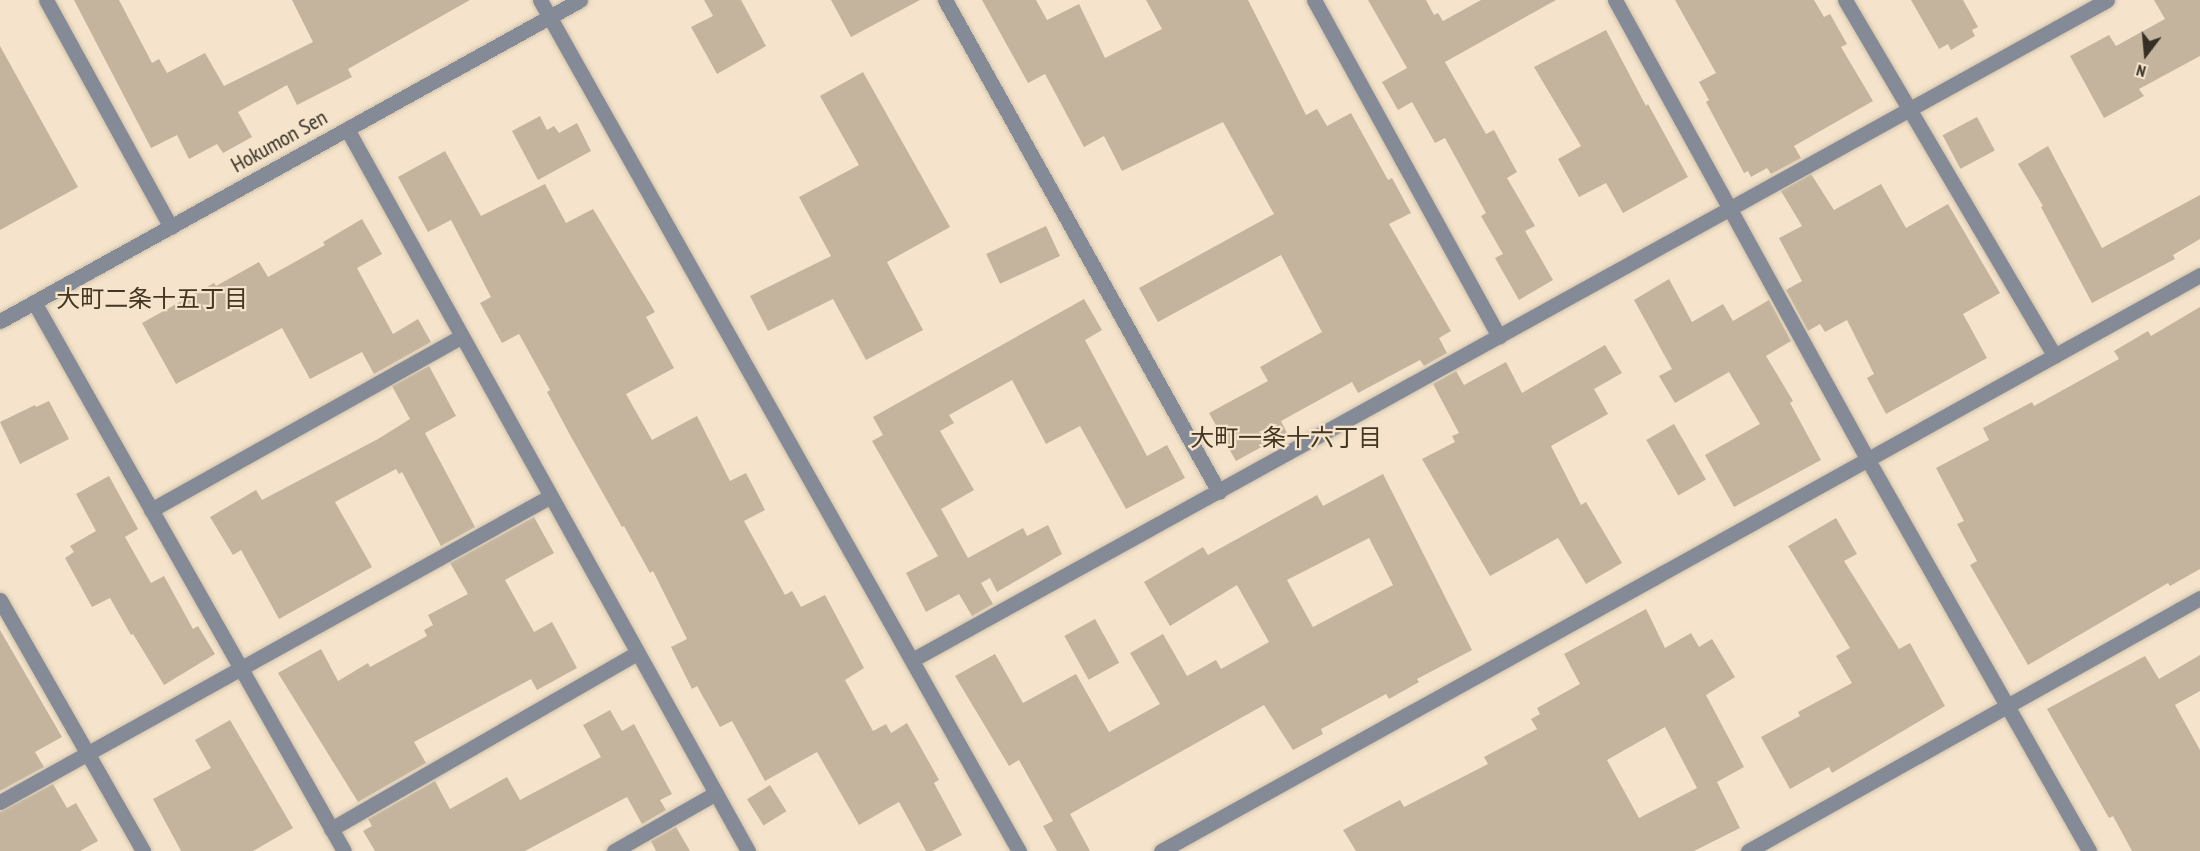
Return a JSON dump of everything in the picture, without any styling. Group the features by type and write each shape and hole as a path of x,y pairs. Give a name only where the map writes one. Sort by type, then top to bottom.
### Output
{"street":[{"path":"46,0 171,227"},
{"path":"540,0 1019,851"},
{"name":"Hokumon Sen","path":"0,321 580,0"},
{"path":"945,0 1219,492"},
{"path":"1314,0 1499,337"},
{"path":"1615,0 1868,460 2089,851"},
{"path":"1845,0 2055,356"},
{"path":"912,660 2107,0"},
{"path":"347,129 748,851"},
{"path":"1161,851 2200,275"},
{"path":"34,302 344,851"},
{"path":"151,510 462,336"},
{"path":"0,802 550,496"},
{"path":"1749,851 2200,598"},
{"path":"0,600 143,851"},
{"path":"331,829 637,652"},
{"path":"614,851 716,793"}],"building":[{"path":"74,0 119,0 152,63 159,59 167,73 205,53 224,86 313,42 292,0 470,0 348,69 352,77 297,105 287,85 238,112 252,137 223,153 217,144 189,159 177,135 151,148"},
{"path":"704,0 741,0 766,46 717,74 691,27 713,16"},
{"path":"831,0 920,0 851,37"},
{"path":"982,0 1036,0 1047,20 1079,4 1105,58 1162,29 1146,0 1248,0 1306,115 1317,109 1327,126 1351,113 1388,180 1392,178 1411,213 1389,224 1451,331 1439,338 1447,353 1424,366 1420,360 1358,393 1352,382 1281,421 1287,433 1236,461 1209,413 1268,381 1260,367 1322,332 1281,255 1158,322 1139,288 1274,214 1223,122 1122,171 1104,136 1084,147 1045,74 1028,83"},
{"path":"1368,0 1426,0 1434,15 1438,13 1443,21 1481,0 1556,0 1445,62 1486,134 1494,130 1517,172 1507,178 1535,226 1525,231 1553,280 1519,300 1495,258 1503,254 1481,216 1486,213 1445,138 1435,143 1412,102 1398,110 1382,82 1407,68"},
{"path":"1675,0 1814,0 1824,17 1830,14 1847,44 1841,47 1873,101 1794,146 1801,158 1771,174 1767,168 1751,177 1748,171 1744,173 1706,102 1709,100 1699,82 1716,73"},
{"path":"1911,0 1963,0 1978,27 1972,30 1975,36 1951,50 1948,44 1939,49"},
{"path":"2154,0 2200,0 2200,56 2139,89 2144,96 2104,118 2070,56 2109,35 2116,46 2165,19"},
{"path":"1606,30 1646,106 1648,104 1688,177 1623,213 1606,183 1579,197 1558,159 1581,146 1534,67"},
{"path":"0,46 78,187 0,230"},
{"path":"863,72 950,227 887,262 923,330 866,360 833,299 768,331 750,296 831,256 799,197 859,165 820,96"},
{"path":"540,116 547,130 554,126 559,133 577,123 591,151 538,180 512,131"},
{"path":"1977,117 1995,151 1960,169 1943,135"},
{"path":"2048,146 2102,248 2200,195 2200,239 2173,255 2175,259 2092,303 2041,207 2043,206 2018,164"},
{"path":"445,151 481,216 545,184 566,223 593,209 655,312 646,317 674,368 626,394 652,440 697,416 730,481 746,473 765,510 744,521 785,595 792,591 801,607 825,595 864,668 845,680 873,731 886,724 891,733 907,723 939,780 934,783 962,835 932,851 926,851 899,802 859,825 817,752 765,781 732,721 720,727 697,686 692,689 671,647 687,639 653,571 650,573 624,526 622,527 547,392 550,390 519,334 502,343 480,303 491,297 451,220 428,232 398,177"},
{"path":"1811,174 1834,210 1881,184 1906,228 1948,204 2000,293 1963,314 1987,358 1886,414 1867,378 1874,374 1847,320 1825,332 1820,324 1808,331 1786,290 1802,281 1779,238 1802,226 1781,191"},
{"path":"362,219 382,254 357,268 393,334 418,319 431,342 374,374 362,352 310,379 282,328 176,384 142,323 214,283 216,286 259,262 268,277 325,245 323,242"},
{"path":"1046,226 1060,256 1000,284 986,254"},
{"path":"1669,279 1692,322 1723,304 1733,321 1769,300 1791,341 1766,356 1793,401 1790,403 1821,460 1734,507 1705,455 1760,424 1729,372 1675,403 1659,376 1672,369 1634,300"},
{"path":"1084,299 1102,330 1085,340 1147,456 1167,445 1185,478 1126,509 1080,426 1046,444 1012,380 949,415 954,423 940,431 974,490 941,509 968,558 1023,528 1027,536 1048,525 1062,554 997,592 990,578 981,583 993,604 972,616 959,594 926,612 906,573 938,556 872,441 883,435 873,417"},
{"path":"2200,307 2200,569 2170,586 2168,583 2028,665 1970,565 1977,561 1957,524 1964,521 1936,468 1989,440 1983,428 2032,402 2034,406 2119,359 2114,351 2148,331 2151,336"},
{"path":"1605,345 1622,373 1594,389 1608,414 1551,446 1581,505 1586,502 1622,563 1586,584 1558,538 1490,576 1422,459 1455,442 1452,436 1459,433 1433,384 1456,371 1464,385 1506,362 1522,393"},
{"path":"429,366 456,416 425,433 475,527 441,546 402,472 399,474 396,469 335,502 372,567 279,619 241,550 233,555 210,517 256,490 262,500 378,439 410,419 392,386"},
{"path":"49,401 69,439 20,464 0,422 35,405 36,407"},
{"path":"1674,424 1706,479 1678,495 1646,440"},
{"path":"1383,474 1472,650 1417,679 1419,682 1389,699 1386,694 1321,729 1323,734 1293,750 1264,705 1070,814 1090,851 1057,851 1043,826 1053,821 1019,760 1009,766 955,676 995,654 1023,703 1076,674 1109,732 1160,704 1130,653 1163,634 1187,676 1216,660 1221,669 1269,642 1237,585 1170,626 1144,582 1203,547 1208,555 1317,495 1323,506","holes":["1369,538 1393,585 1313,627 1287,580"]},
{"path":"109,476 138,529 125,537 151,583 164,576 193,629 198,626 215,654 164,685 110,598 92,607 65,558 74,552 70,546 96,531 76,494"},
{"path":"534,517 554,553 505,580 534,632 552,622 577,668 537,690 531,679 414,742 426,763 358,802 278,673 321,649 338,681 368,663 370,667 427,636 424,630 433,625 428,615 468,594 450,563"},
{"path":"1836,518 1857,554 1844,561 1899,649 1910,643 1945,706 1832,773 1829,767 1790,789 1761,737 1800,716 1798,712 1852,683 1836,656 1850,648 1788,546"},
{"path":"1646,609 1665,648 1691,633 1699,647 1712,639 1735,677 1706,695 1744,767 1717,782 1740,828 1694,851 1356,851 1343,830 1400,800 1404,807 1488,764 1484,757 1537,729 1531,719 1540,714 1537,708 1580,684 1564,654","holes":["1665,727 1697,788 1639,818 1607,760"]},
{"path":"1095,619 1119,663 1089,680 1064,636"},
{"path":"0,630 62,737 35,752 44,767 0,791"},
{"path":"2200,655 2200,691 2175,705 2200,750 2200,851 2132,851 2113,816 2109,818 2047,709 2145,656 2159,679"},
{"path":"610,710 622,731 634,724 672,794 660,800 666,810 642,824 627,797 525,851 375,851 363,831 372,826 368,819 435,781 450,809 507,777 520,800 601,757 583,725"},
{"path":"230,720 293,828 253,851 181,851 153,799 211,768 195,740"},
{"path":"53,784 67,808 76,803 98,841 80,851 0,851 0,812"},
{"path":"770,785 786,811 764,826 747,799"},
{"path":"676,827 690,851 656,851 651,841"}],"district":[{"name":"大町二条十五丁目","path":"152,299"},
{"name":"大町一条十六丁目","path":"1286,438"}]}
